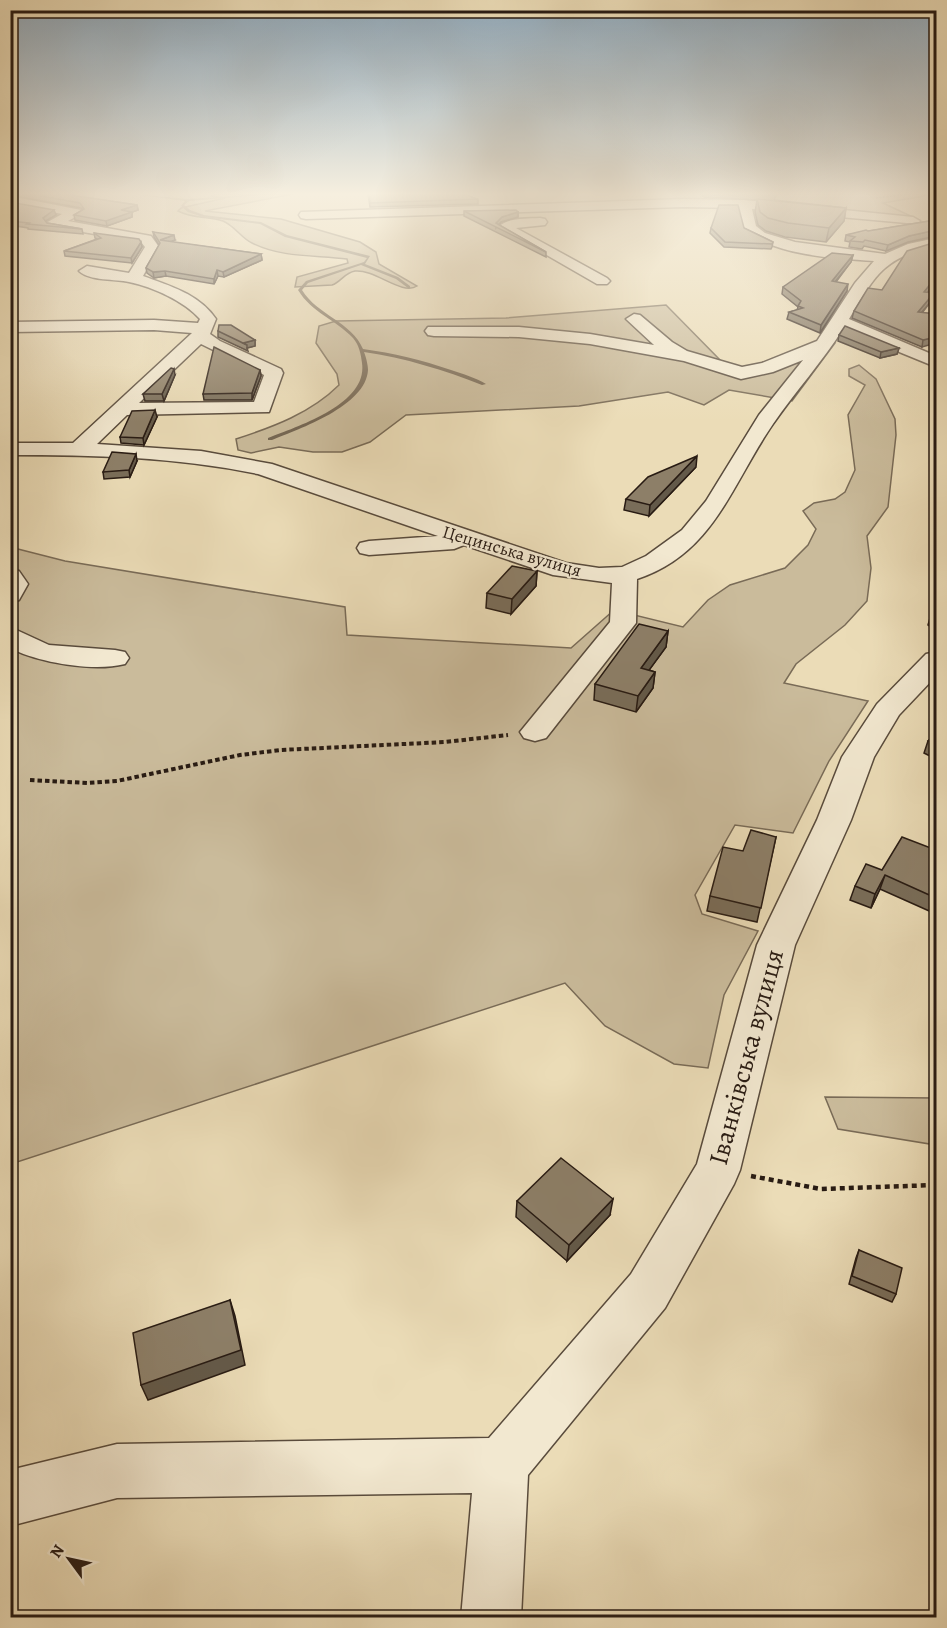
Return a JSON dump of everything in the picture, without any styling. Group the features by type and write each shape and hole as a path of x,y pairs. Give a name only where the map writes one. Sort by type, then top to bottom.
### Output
{"street":[{"path":"134,278 139,270"},
{"path":"581,270 602,282"},
{"name":"Цецинська вулиця","path":"14,451 79,449 167,453 220,459 264,469 562,570 585,574 624,575 666,555 710,516 759,431 824,345 872,270"},
{"path":"79,449 202,332 208,320 196,307 134,278 87,271"},
{"path":"634,319 666,346 687,356"},
{"path":"840,321 936,362"},
{"path":"10,327 154,325 202,332 214,345 274,373 262,408 121,409"},
{"path":"434,331 519,332 590,339 687,356 741,373 755,372 824,345"},
{"path":"369,548 474,542"},
{"path":"535,732 623,623 626,601 624,575"},
{"path":"10,576 15,584 10,595"},
{"path":"10,635 19,643 36,651 115,658"},
{"name":"Іванківська вулиця","path":"501,1465 648,1291 718,1170 776,945 834,820 858,757 887,710 936,660"},
{"path":"10,1498 117,1471 501,1465 491,1617"}],"path":[{"path":"30,780 87,783 117,781 240,754 445,742 535,732"},
{"path":"718,1170 821,1190 936,1185"}],"shaded area":[{"path":"323,270 389,270 417,286 404,288 363,271 348,274 332,285 295,287 297,277"},
{"path":"666,305 726,366 747,369 817,341 835,343 792,401 729,390 704,405 668,392 579,406 406,415 370,442 342,452 313,452 279,447 251,453 238,450 236,439 304,411 339,385 337,374 316,343 319,326 336,321 506,318"},
{"path":"859,365 876,379 895,419 896,435 888,507 867,536 871,568 867,601 845,625 796,664 784,683 868,701 829,761 793,833 735,825 695,895 702,914 758,931 724,995 708,1068 674,1064 605,1026 565,983 11,1164 10,547 65,561 345,607 347,635 571,648 614,610 683,627 708,600 730,585 785,568 808,545 816,529 803,511 814,503 835,499 845,492 855,470 848,415 865,385 849,376 849,369"},
{"path":"825,1097 936,1098 936,1145 838,1129"}],"building":[{"path":"149,270 227,270 223,272 217,270 214,279 165,271"},
{"path":"808,270 841,270 832,281 848,284 821,325 789,312 803,308 798,306 801,301 783,287"},
{"path":"895,270 936,270 936,277 924,292 934,293 918,312 936,314 936,337 923,340 854,311 868,288 882,290"},
{"path":"219,325 231,325 255,340 243,343 247,345 218,331"},
{"path":"845,326 899,348 881,352 839,335"},
{"path":"214,347 260,370 252,393 203,394"},
{"path":"171,368 174,369 162,394 143,394"},
{"path":"155,410 143,438 120,437 132,411"},
{"path":"112,452 136,454 129,470 103,472"},
{"path":"697,456 650,505 626,499 648,477"},
{"path":"512,566 537,571 512,599 487,593"},
{"path":"936,608 936,621 930,618"},
{"path":"639,624 668,631 641,668 655,672 638,696 595,684"},
{"path":"936,734 936,746 928,741"},
{"path":"751,830 776,837 761,908 710,896 723,847 743,851"},
{"path":"902,837 936,850 936,898 885,875 875,894 855,886 866,864 882,870"},
{"path":"561,1158 613,1199 569,1245 517,1201"},
{"path":"859,1250 902,1268 896,1294 852,1276"},
{"path":"230,1300 241,1350 141,1385 133,1333"}],"waterway":[{"path":"344,270 307,282 300,290 311,304 355,338 361,350"},
{"path":"376,270 397,278 409,287"},
{"path":"270,439 318,419 350,398 360,386 365,371 361,350"},
{"path":"361,350 424,363 484,384"}]}
